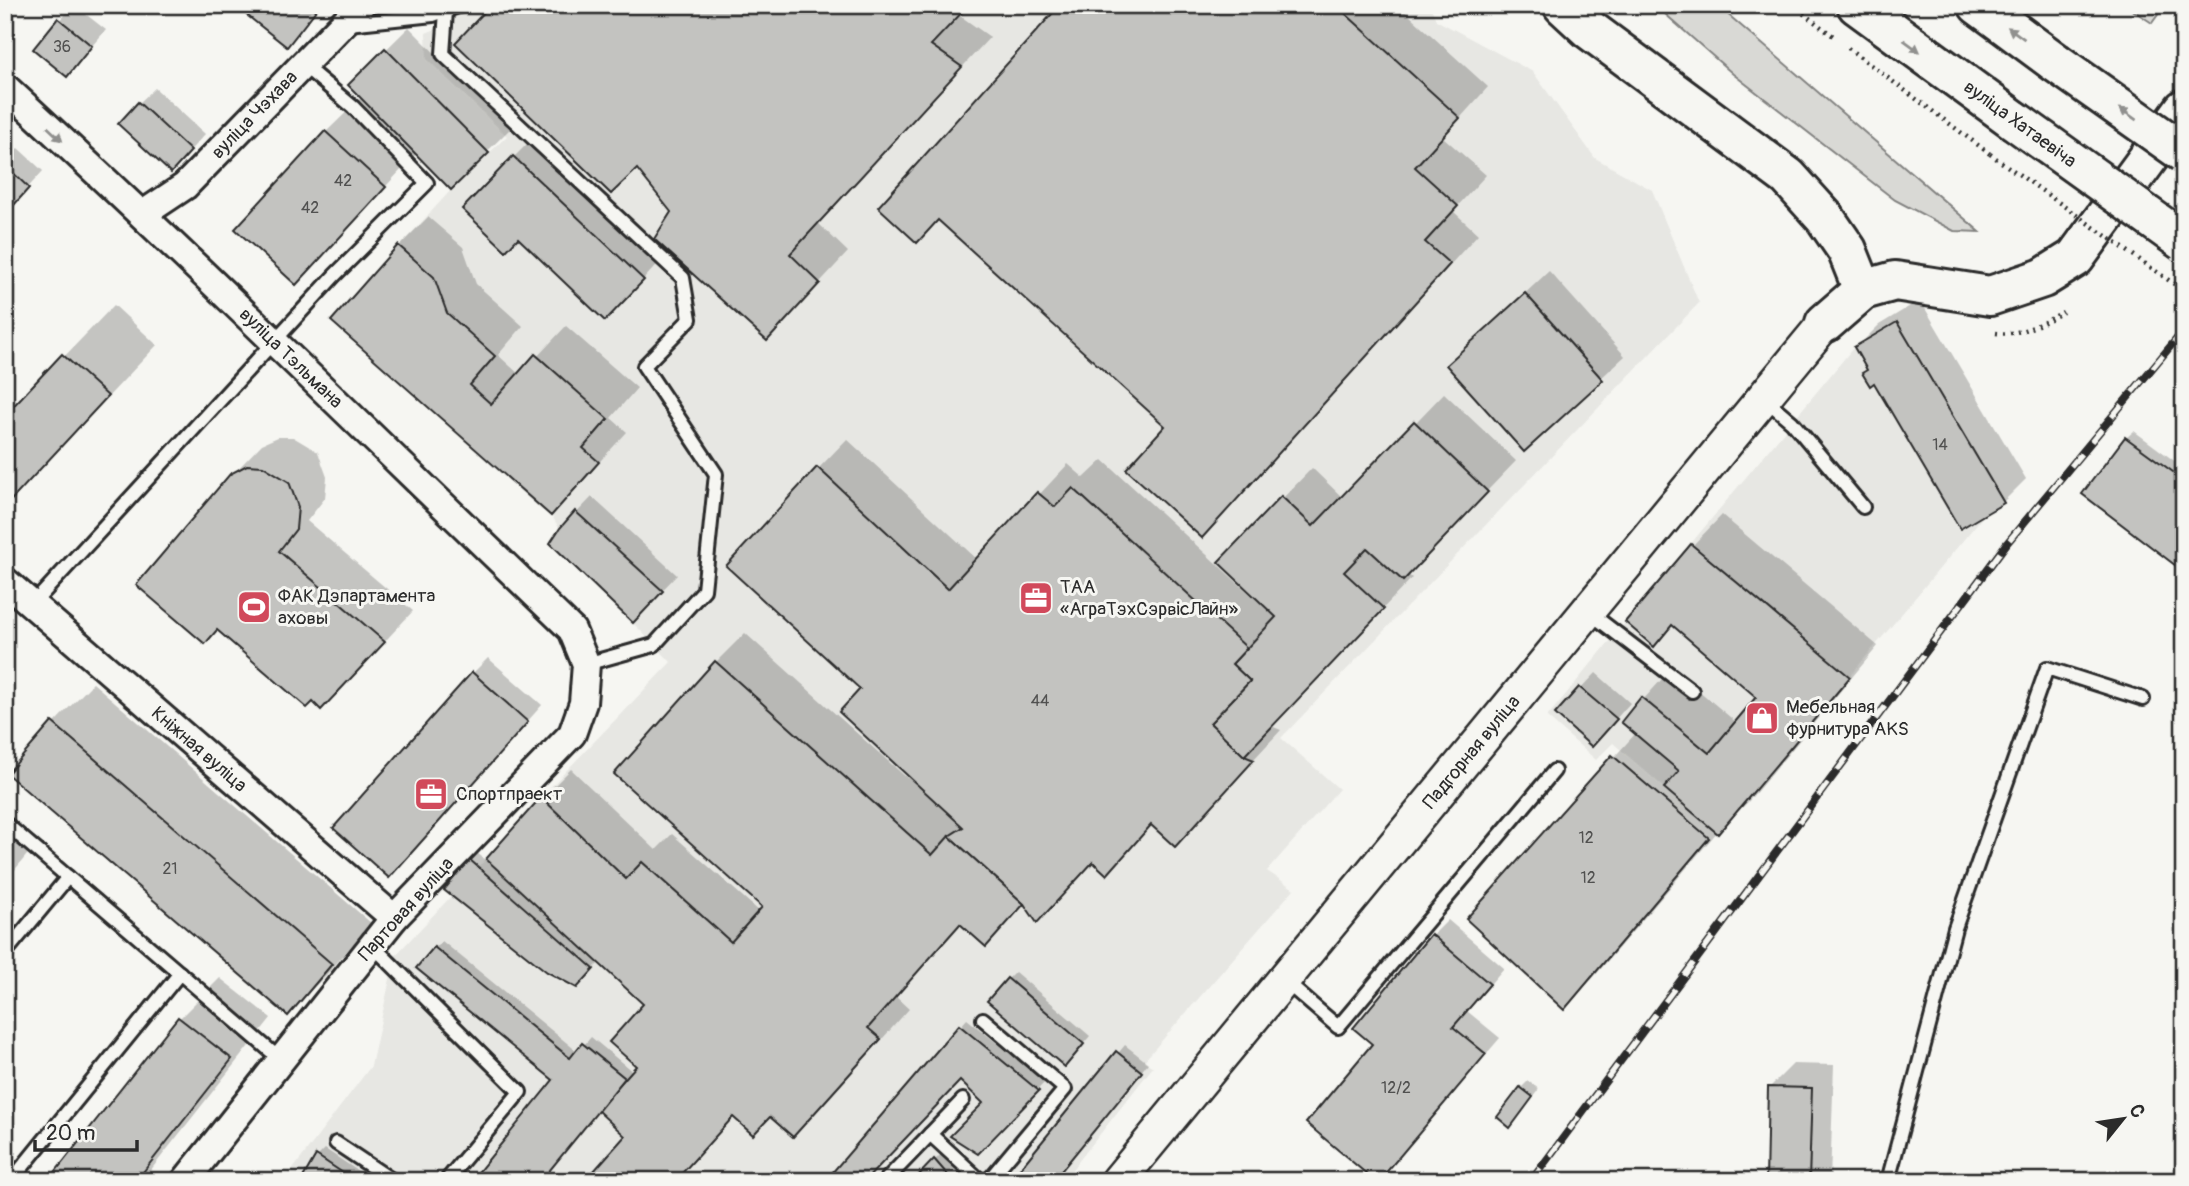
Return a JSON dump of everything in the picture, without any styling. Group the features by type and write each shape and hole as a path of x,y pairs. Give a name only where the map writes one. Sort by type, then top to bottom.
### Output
{"main road":[{"path":"1563,5 1590,30 1788,177 1825,218 1847,250 1863,290"},
{"name":"вуліца Хатаевіча","path":"1857,5 2184,242"},
{"path":"1978,5 2184,153"},
{"path":"1825,323 1863,290 1895,281 1990,296 2043,278 2075,258 2184,109"}],"street":[{"name":"вуліца Чэхава","path":"143,214 185,186 361,5"},
{"name":"вуліца Тэльмана","path":"5,88 143,214 572,631"},
{"name":"Падгорная вуліца","path":"1118,1181 1825,323"},
{"name":"Кніжная вуліца","path":"5,581 394,918"},
{"name":"Партовая вуліца","path":"185,1181 394,918 572,734 583,703 586,664 572,631"}],"lane":[{"path":"342,25 446,11 461,5"},
{"path":"446,11 443,54 683,278 690,318 644,366 716,474 704,590 654,645 586,664"},
{"path":"32,606 334,276 427,183 353,107 303,65"},
{"path":"1765,399 1792,422 1863,508"},
{"path":"1587,610 1692,691"},
{"path":"1888,1181 1955,928 2047,668 2143,699"},
{"path":"1283,979 1338,1027 1554,771"},
{"path":"5,822 281,1060"},
{"path":"5,953 68,877"},
{"path":"372,945 520,1092 446,1181"},
{"path":"11,1181 180,974"},
{"path":"983,1019 1065,1089 988,1181"},
{"path":"885,1181 962,1100"},
{"path":"930,1134 981,1181"},
{"path":"336,1143 393,1181"}],"path":[{"path":"1792,5 1990,154 2184,291"},
{"path":"1171,1174 1200,1181"}],"shaded area":[{"path":"431,5 1430,5 1436,20 1533,72 1595,158 1652,190 1699,303 1281,738 1339,789 1267,871 1294,889 1144,1061 1153,1067 1063,1181 284,1181 371,1066 395,956 541,797 671,662 550,543 559,528 552,516 540,509 331,321 451,190 507,136 427,59 426,33 436,29"},
{"path":"1655,5 1717,5 1980,232 1954,231 1895,200 1733,74"},
{"path":"2125,5 2165,5 2152,23"},
{"path":"1897,322 2004,503 1985,514 1718,834 1613,743 1596,760 1547,717 1854,347"}],"building":[{"path":"234,5 320,5 287,47"},
{"path":"491,5 969,5 931,45 962,67 790,254 820,283 767,341 654,239 671,212 637,169 611,194 455,43"},
{"path":"1060,5 1336,5 1460,118 1415,167 1458,206 1425,242 1450,264 1202,538 1126,469 1165,426 938,220 917,243 878,207"},
{"path":"58,18 92,46 67,77 33,49"},
{"path":"385,48 489,153 451,190 348,85"},
{"path":"138,102 191,151 171,173 118,124"},
{"path":"325,131 386,187 296,285 235,229"},
{"path":"513,156 644,280 605,321 518,238 506,251 462,209"},
{"path":"5,165 29,188 5,215"},
{"path":"398,245 434,277 447,313 495,356 470,385 491,404 535,354 608,419 583,448 599,462 551,516 331,321"},
{"path":"1525,293 1603,380 1524,452 1446,365"},
{"path":"1897,322 2004,503 1960,529 1874,383 1870,386 1862,373 1867,370 1854,347"},
{"path":"62,354 108,396 5,507 5,415"},
{"path":"1414,421 1488,492 1403,581 1367,548 1344,572 1384,609 1244,756 1210,723 1250,681 1232,664 1276,617 1218,562 1281,496 1313,526"},
{"path":"2125,437 2184,480 2184,572 2082,494"},
{"name":"ФАК Дэпартамента аховы","path":"247,465 263,466 289,482 298,507 296,529 279,551 385,642 321,710 313,702 307,708 217,630 205,644 136,585 230,474"},
{"path":"817,467 948,589 1037,492 1055,507 1073,488 1247,648 1232,664 1250,681 1210,723 1244,756 1254,760 1175,847 1151,825 1107,875 1093,862 1037,923 1024,904 949,836 963,827 839,712 860,689 726,566"},
{"path":"575,511 663,591 633,623 550,543"},
{"path":"1691,544 1850,677 1718,834 1664,788 1679,771 1621,722 1641,697 1709,753 1756,697 1672,625 1654,647 1625,622"},
{"path":"715,661 932,855 949,836 1024,904 986,947 960,924 868,1028 881,1039 793,1137 770,1117 753,1135 733,1117 675,1181 585,1181 625,1136 597,1110 636,1066 609,1042 643,1004 486,859 541,797 626,879 642,862 731,942 762,907 614,774"},
{"path":"472,672 528,722 389,878 333,828"},
{"path":"1579,687 1617,719 1592,747 1555,714"},
{"path":"52,722 332,964 288,1016 7,774"},
{"path":"1612,755 1709,838 1564,1010 1466,919"},
{"path":"469,859 594,969 577,988 547,972 444,890"},
{"path":"1431,934 1490,984 1453,1027 1486,1054 1379,1181 1375,1181 1306,1123 1372,1044 1353,1028"},
{"path":"434,947 570,1058 582,1043 625,1078 541,1181 471,1181 553,1080 416,968"},
{"path":"1007,978 1084,1044 1065,1067 987,1001"},
{"path":"178,1017 232,1059 136,1181 48,1181"},
{"path":"959,1025 1039,1091 978,1154 950,1136 983,1103 960,1081 865,1181 825,1181"},
{"path":"1116,1051 1142,1072 1053,1181 1010,1181"},
{"path":"1520,1087 1533,1097 1510,1128 1497,1117"},
{"path":"1768,1087 1812,1088 1809,1181 1766,1181"},
{"path":"316,1155 355,1181 301,1181"},
{"path":"934,1159 953,1181 913,1181"}],"railway":[{"path":"1531,1181 2007,543 2184,330"}],"place":[{"name":"ТАА «АграТэхСэрвісЛайн»","path":"1036,598"},
{"name":"ФАК Дэпартамента аховы","path":"254,607"},
{"name":"Мебельная фурнитура AKS","path":"1762,718"},
{"name":"Спортпраект","path":"431,794"}]}
